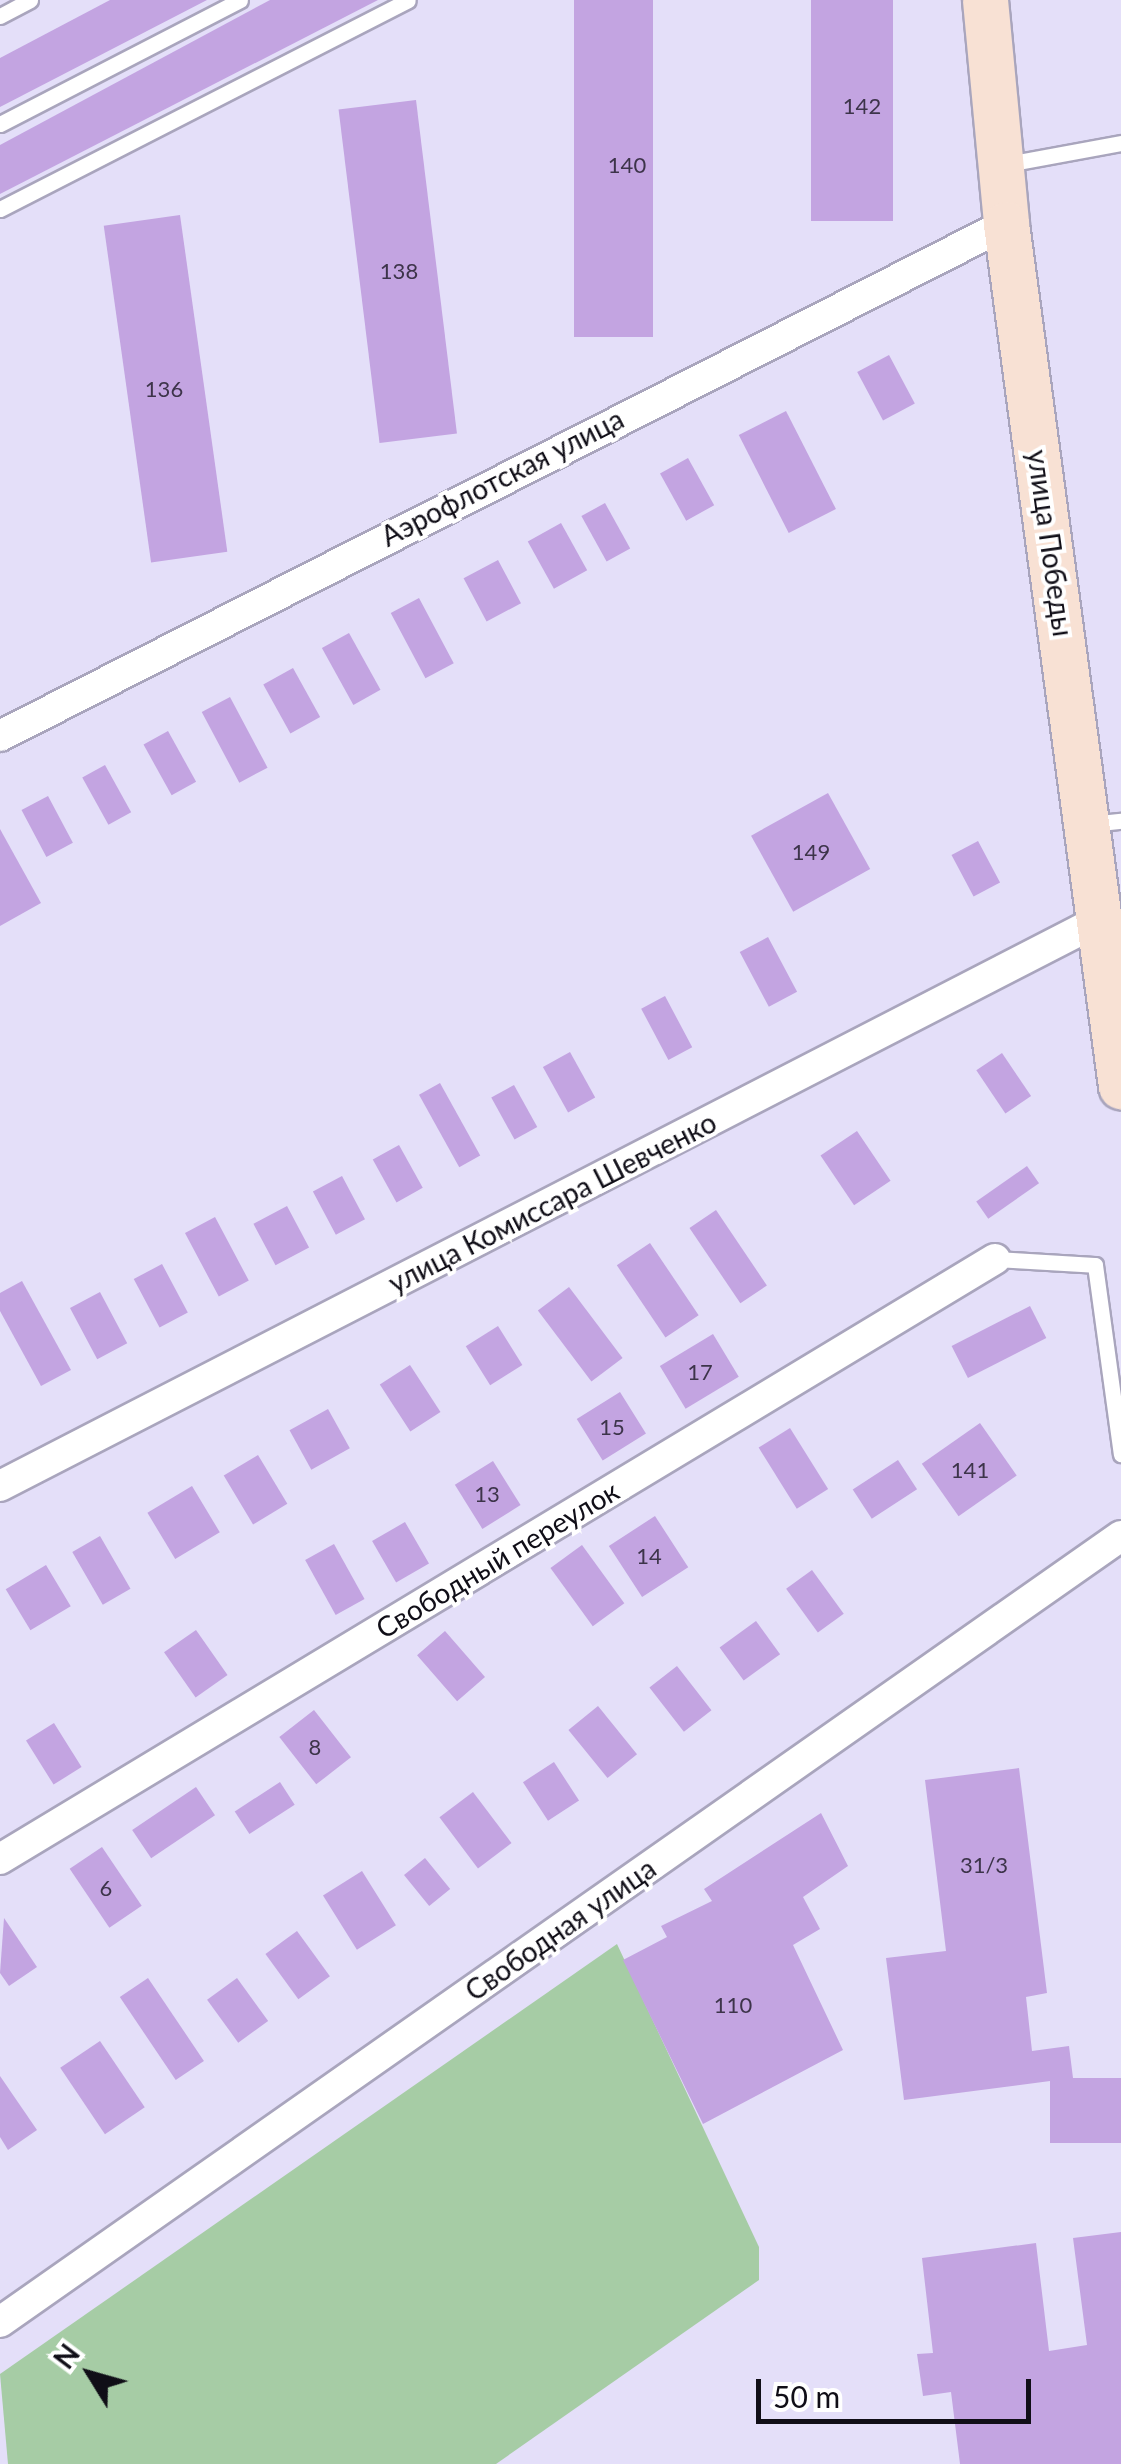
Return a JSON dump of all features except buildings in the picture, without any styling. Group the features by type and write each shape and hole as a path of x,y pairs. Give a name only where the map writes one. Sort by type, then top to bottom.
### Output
{"street":[{"name":"улица Победы","path":"985,0 1006,224 1106,822 1104,918 1121,1086"},
{"name":"Аэрофлотская улица","path":"0,736 1006,224"},
{"name":"улица Комиссара Шевченко","path":"0,1486 1104,918"},
{"name":"Свободный переулок","path":"0,1859 995,1259"},
{"name":"Свободная улица","path":"0,2322 1121,1536"}],"lane":[{"path":"0,16 30,0"},
{"path":"0,124 240,0"},
{"path":"0,209 408,0"},
{"path":"1000,166 1121,143"},
{"path":"995,1259 1094,1265 1121,1454"}],"green space":[{"path":"617,1944 759,2247 759,2280 496,2464 8,2464 0,2374"}]}
